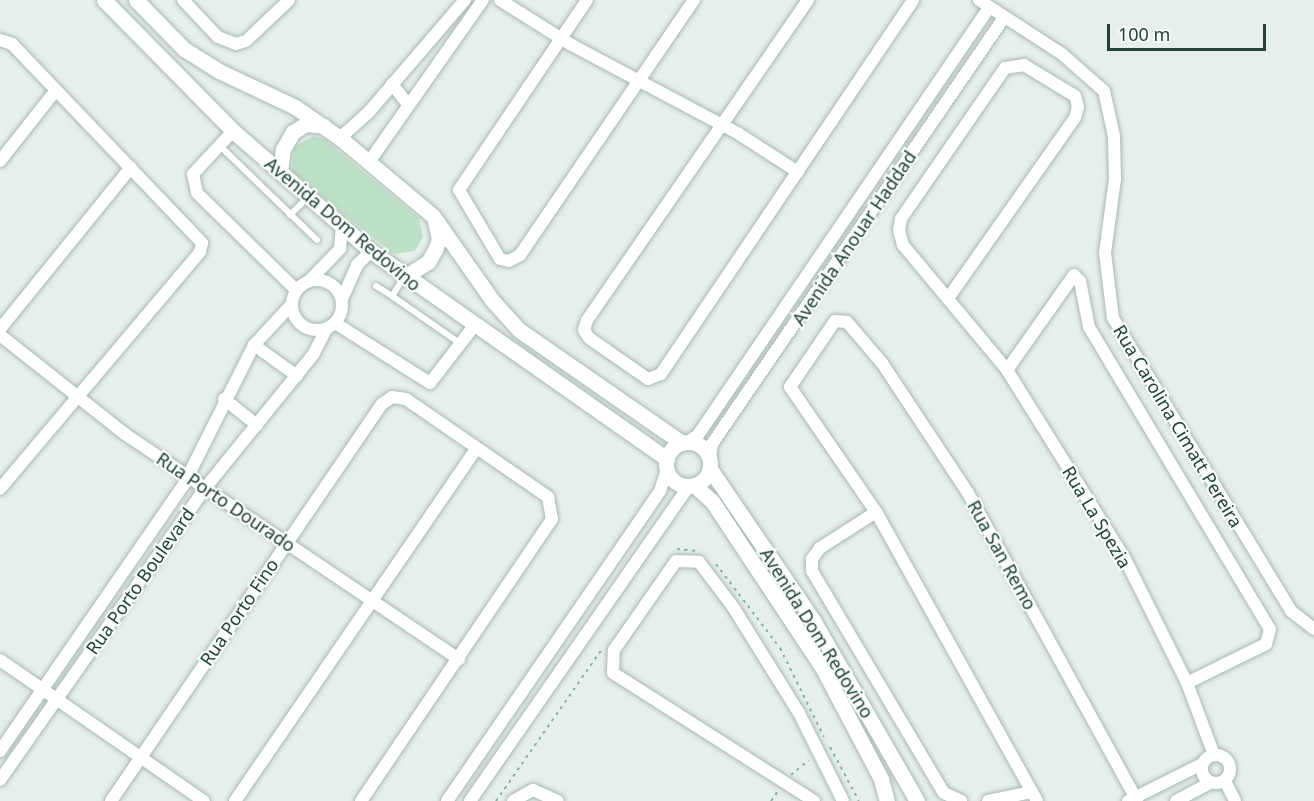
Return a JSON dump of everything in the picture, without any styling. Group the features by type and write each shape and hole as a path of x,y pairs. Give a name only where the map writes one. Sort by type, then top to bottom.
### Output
{"street":[{"name":"Avenida Dom Redovino","path":"104,0 233,131 370,251 667,464 678,483 692,486 712,501 822,667 881,779 887,801"},
{"name":"Avenida Dom Redovino","path":"136,0 184,49 324,126 433,216 492,300 519,330 685,442 704,448 710,464 813,620 917,801"},
{"path":"183,0 218,37 236,44 246,41 289,0"},
{"path":"340,138 392,84 465,0"},
{"path":"369,162 407,103 483,0"},
{"path":"500,0 560,38 722,125 798,172"},
{"path":"587,0 459,190 500,259 509,261 520,255 694,0"},
{"path":"808,0 584,330 653,380 798,172 913,0"},
{"name":"Rua Carolina Cimatt Pereira","path":"983,4 1062,54 1104,91 1114,147 1115,179 1105,253 1113,318 1291,611 1314,629"},
{"name":"Avenida Anouar Haddad","path":"685,442 698,435 983,4"},
{"name":"Avenida Anouar Haddad","path":"710,464 712,444 1004,19"},
{"path":"0,40 12,44 202,243 200,252 75,396 0,489"},
{"name":"Rua La Spezia","path":"949,297 1078,107 1075,96 1024,65 1014,64 1005,68 901,219 899,230 903,245 949,297 1007,370 1124,557 1187,683 1214,755"},
{"path":"392,84 407,103"},
{"path":"0,161 56,90"},
{"path":"280,172 283,149 293,132 306,124 324,126"},
{"path":"233,131 193,174 197,193 296,290"},
{"path":"0,328 131,167"},
{"path":"404,277 428,262 435,250 439,239 433,216"},
{"path":"342,227 340,249 309,281 296,290 291,305 302,326 331,326 430,383 474,326"},
{"path":"331,326 357,264 370,251"},
{"path":"1007,370 1074,275 1080,280 1089,327 1270,629 1270,637 1266,644 1187,683"},
{"path":"309,281 332,285 342,299"},
{"name":"Rua Porto Boulevard","path":"0,751 188,477 224,399 254,345 291,305"},
{"name":"Rua San Remo","path":"876,512 790,387 827,329 835,321 847,322 882,363 968,493 1133,800"},
{"name":"Rua Porto Boulevard","path":"0,780 206,487 297,376 331,326"},
{"name":"Rua Porto Dourado","path":"0,335 75,396 188,477 459,659"},
{"path":"254,345 297,376"},
{"name":"Rua Porto Fino","path":"111,801 382,404 392,398 406,399 477,448"},
{"path":"224,399 257,425"},
{"path":"447,801 660,491 667,464 685,442"},
{"path":"235,801 477,448 548,497 553,511 545,531 361,801"},
{"path":"470,801 692,486 710,464"},
{"path":"961,801 944,793 812,571 812,559 876,512 1035,796 988,801"},
{"path":"814,801 615,678 611,668 614,650 672,564 695,556 733,607 824,749 843,801"},
{"path":"0,660 204,801"},
{"path":"1133,800 1202,764 1214,755 1221,756 1230,767 1225,781 1235,801"},
{"path":"1202,764 1201,771 1210,783"},
{"path":"1176,801 1210,783 1225,781"},
{"path":"513,801 528,791 558,801"}],"lane":[{"path":"220,146 316,240"},
{"path":"290,215 308,197"},
{"path":"392,296 404,277"},
{"path":"376,286 461,344"}],"path":[{"path":"668,554 678,549 695,556"},
{"path":"708,557 780,648 824,749 859,801"},
{"path":"496,801 606,644"},
{"path":"771,801 784,783 824,749"}],"green space":[{"path":"313,136 324,139 419,218 423,237 415,251 393,254 292,172 294,147"}]}
